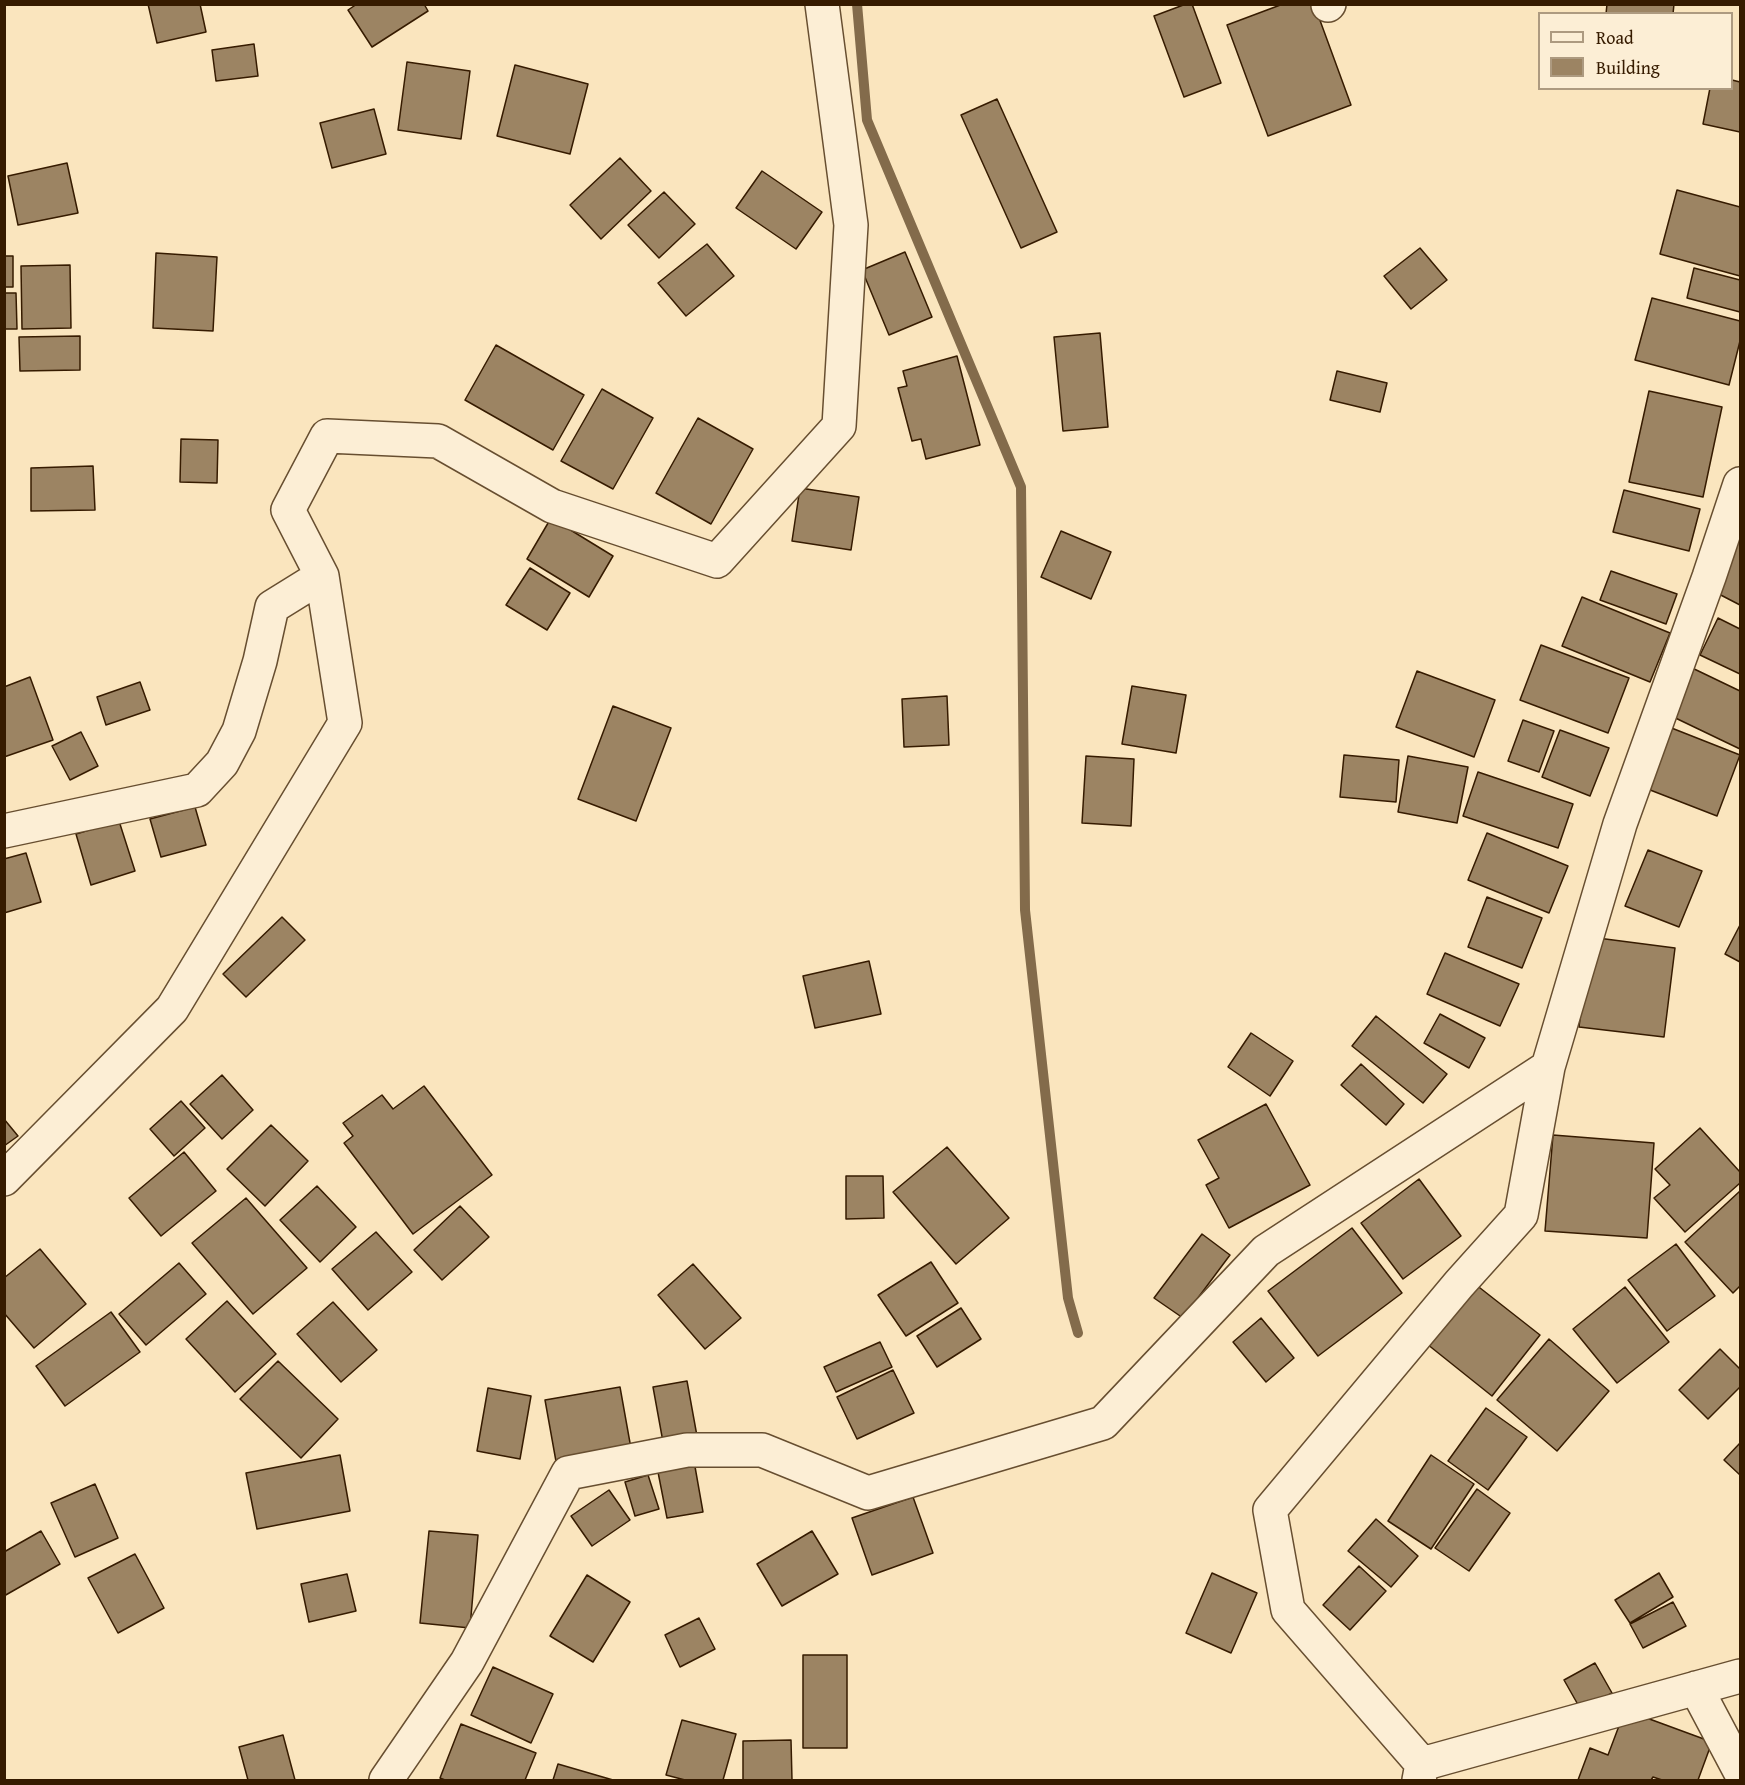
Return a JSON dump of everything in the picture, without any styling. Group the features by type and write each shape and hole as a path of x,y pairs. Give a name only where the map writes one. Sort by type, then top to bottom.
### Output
{"street":[{"path":"4,1179 172,1009 345,723 322,576 288,510 327,436 438,441 552,506 717,561 840,426 851,225 822,4"},
{"path":"1740,484 1620,824 1548,1067 1521,1215 1459,1284 1270,1510 1288,1610 1420,1772 1740,1676"},
{"path":"4,831 197,790 222,763 239,731 260,661 272,607 322,576"},
{"path":"386,1780 467,1662 568,1473 687,1450 762,1450 868,1492 1103,1423 1266,1251 1548,1067"},
{"path":"1696,1688 1740,1771"}],"building":[{"path":"148,4 200,4 206,32 157,43"},
{"path":"357,4 424,4 428,11 372,47 348,10"},
{"path":"1186,4 1192,4 1221,83 1184,97 1154,16"},
{"path":"1283,4 1314,4 1351,105 1268,136 1227,25"},
{"path":"1607,4 1674,4 1673,12 1606,12"},
{"path":"254,44 258,76 216,81 212,50"},
{"path":"407,62 470,71 461,139 398,130"},
{"path":"515,65 588,84 570,154 497,136"},
{"path":"1733,80 1740,82 1740,132 1703,124 1710,90 1733,90"},
{"path":"997,99 1057,232 1021,248 961,115"},
{"path":"374,109 386,154 332,168 320,123"},
{"path":"620,158 651,191 601,239 570,205"},
{"path":"67,163 78,213 18,225 8,176"},
{"path":"762,171 822,212 796,249 736,208"},
{"path":"1677,190 1740,207 1740,276 1660,254"},
{"path":"664,192 695,224 659,258 628,225"},
{"path":"707,244 734,276 686,316 658,283"},
{"path":"1420,248 1447,280 1411,309 1384,276"},
{"path":"905,252 932,317 889,335 862,270"},
{"path":"156,253 217,257 213,331 153,328"},
{"path":"4,256 13,256 13,287 4,287"},
{"path":"70,265 71,328 22,329 21,266"},
{"path":"1694,268 1740,280 1740,312 1687,298"},
{"path":"4,293 16,293 17,329 4,329"},
{"path":"1652,298 1740,321 1740,341 1729,385 1635,360"},
{"path":"1100,333 1108,427 1063,431 1054,337"},
{"path":"80,336 80,370 20,371 19,337"},
{"path":"496,345 584,395 553,450 465,400"},
{"path":"957,356 980,445 926,459 921,439 912,441 898,388 907,386 903,371"},
{"path":"1337,371 1387,383 1380,412 1330,400"},
{"path":"602,389 653,418 613,489 561,461"},
{"path":"1649,391 1722,407 1703,497 1629,482"},
{"path":"698,418 753,449 711,524 656,493"},
{"path":"181,439 218,440 217,483 180,482"},
{"path":"93,466 95,510 31,511 31,468"},
{"path":"800,488 859,497 851,550 792,541"},
{"path":"1624,490 1700,509 1689,551 1613,532"},
{"path":"551,518 613,556 589,597 527,559"},
{"path":"1061,531 1111,552 1091,599 1041,577"},
{"path":"1740,538 1740,605 1713,591"},
{"path":"530,568 570,593 547,630 506,605"},
{"path":"1611,571 1677,594 1666,624 1600,600"},
{"path":"1582,597 1670,633 1650,682 1562,646"},
{"path":"1718,618 1740,629 1740,674 1700,655"},
{"path":"1541,645 1629,678 1608,733 1520,700"},
{"path":"1688,666 1740,691 1740,749 1665,713"},
{"path":"1417,671 1495,700 1474,757 1396,727"},
{"path":"30,677 53,740 4,757 4,687"},
{"path":"140,682 150,710 106,725 97,697"},
{"path":"1132,686 1186,695 1176,753 1122,744"},
{"path":"947,696 949,745 904,747 902,699"},
{"path":"613,706 671,728 636,821 578,799"},
{"path":"1523,720 1554,731 1539,772 1508,761"},
{"path":"1669,727 1740,755 1717,816 1645,788"},
{"path":"1560,730 1609,748 1590,796 1542,777"},
{"path":"81,732 98,766 70,780 52,746"},
{"path":"1344,755 1399,760 1396,802 1340,797"},
{"path":"1086,756 1134,759 1131,826 1082,823"},
{"path":"1408,756 1468,767 1457,823 1398,812"},
{"path":"1478,772 1573,804 1558,848 1463,816"},
{"path":"195,807 206,845 161,857 150,819"},
{"path":"119,821 135,871 91,885 76,834"},
{"path":"1487,833 1568,866 1549,913 1468,880"},
{"path":"1648,850 1702,871 1679,927 1625,906"},
{"path":"26,853 41,902 4,913 4,859"},
{"path":"1487,897 1542,918 1522,968 1468,947"},
{"path":"282,917 305,940 246,997 223,974"},
{"path":"1740,925 1740,962 1725,954"},
{"path":"1590,937 1675,948 1664,1037 1579,1027"},
{"path":"1445,953 1519,984 1500,1026 1427,994"},
{"path":"869,961 881,1014 815,1028 803,976"},
{"path":"1440,1014 1485,1038 1469,1068 1424,1043"},
{"path":"1376,1016 1447,1074 1423,1103 1352,1046"},
{"path":"1251,1033 1293,1061 1270,1096 1228,1067"},
{"path":"1361,1064 1404,1104 1386,1125 1341,1085"},
{"path":"222,1075 253,1110 222,1139 190,1104"},
{"path":"424,1086 492,1175 413,1234 344,1143 353,1136 343,1123 382,1095 393,1109"},
{"path":"181,1101 205,1128 174,1156 150,1129"},
{"path":"1266,1104 1310,1185 1229,1228 1206,1185 1219,1178 1198,1140"},
{"path":"4,1119 18,1136 4,1146"},
{"path":"271,1125 308,1161 265,1206 227,1169"},
{"path":"1700,1128 1740,1172 1740,1183 1685,1232 1654,1198 1670,1185 1655,1169"},
{"path":"1553,1135 1654,1143 1647,1238 1545,1231"},
{"path":"947,1147 1009,1218 956,1264 893,1192"},
{"path":"184,1152 216,1191 161,1236 129,1198"},
{"path":"846,1176 883,1176 884,1218 846,1219"},
{"path":"1419,1179 1461,1236 1403,1279 1361,1223"},
{"path":"317,1186 356,1227 320,1262 280,1220"},
{"path":"1740,1191 1740,1286 1733,1293 1685,1242"},
{"path":"246,1198 307,1268 253,1314 192,1243"},
{"path":"460,1206 489,1237 442,1280 414,1250"},
{"path":"1352,1228 1402,1293 1318,1356 1268,1291"},
{"path":"376,1232 412,1272 368,1310 332,1269"},
{"path":"1202,1234 1230,1255 1183,1318 1154,1298"},
{"path":"1676,1244 1715,1296 1667,1331 1628,1280"},
{"path":"40,1249 86,1304 34,1348 4,1313 4,1278"},
{"path":"931,1262 958,1303 906,1336 878,1295"},
{"path":"179,1263 206,1294 146,1345 119,1314"},
{"path":"693,1264 741,1318 705,1349 658,1295"},
{"path":"1475,1284 1540,1335 1492,1396 1427,1344"},
{"path":"1625,1287 1669,1342 1617,1383 1573,1329"},
{"path":"227,1301 276,1354 235,1392 186,1339"},
{"path":"333,1302 377,1350 341,1382 297,1334"},
{"path":"961,1308 981,1339 937,1367 917,1336"},
{"path":"111,1312 140,1352 65,1406 36,1366"},
{"path":"1261,1318 1294,1358 1266,1382 1233,1342"},
{"path":"1549,1339 1609,1391 1557,1451 1497,1400"},
{"path":"880,1342 892,1367 836,1392 824,1367"},
{"path":"1720,1349 1740,1369 1740,1387 1708,1419 1679,1390"},
{"path":"278,1361 338,1419 301,1458 240,1399"},
{"path":"893,1370 914,1413 857,1439 837,1397"},
{"path":"687,1381 697,1436 663,1442 653,1387"},
{"path":"620,1387 632,1454 557,1467 545,1400"},
{"path":"488,1388 531,1396 520,1459 477,1451"},
{"path":"1486,1408 1527,1437 1488,1490 1448,1461"},
{"path":"1740,1443 1740,1475 1724,1460"},
{"path":"340,1455 350,1511 257,1529 246,1473"},
{"path":"1431,1455 1474,1484 1431,1549 1388,1521"},
{"path":"694,1461 703,1512 667,1518 657,1467"},
{"path":"648,1475 659,1509 635,1516 625,1482"},
{"path":"95,1484 118,1538 75,1557 51,1503"},
{"path":"1477,1489 1510,1513 1469,1571 1435,1548"},
{"path":"609,1490 630,1520 592,1546 571,1516"},
{"path":"913,1497 933,1553 872,1575 852,1518"},
{"path":"1376,1519 1418,1556 1391,1587 1348,1551"},
{"path":"41,1531 60,1564 4,1596 4,1552"},
{"path":"429,1531 478,1535 470,1628 420,1623"},
{"path":"812,1531 838,1574 782,1606 757,1564"},
{"path":"135,1554 164,1608 118,1633 88,1578"},
{"path":"1359,1566 1386,1591 1350,1630 1323,1605"},
{"path":"1212,1573 1257,1593 1231,1653 1186,1633"},
{"path":"1659,1573 1673,1597 1630,1623 1615,1600"},
{"path":"347,1574 356,1611 309,1622 301,1584"},
{"path":"587,1575 630,1602 593,1662 550,1636"},
{"path":"1673,1602 1686,1626 1643,1648 1630,1624"},
{"path":"699,1618 715,1649 680,1667 665,1635"},
{"path":"803,1655 847,1655 847,1748 803,1748"},
{"path":"1595,1663 1612,1693 1581,1710 1564,1680"},
{"path":"493,1667 553,1694 531,1743 471,1715"},
{"path":"1625,1710 1712,1742 1698,1780 1662,1780 1653,1777 1651,1780 1578,1780 1590,1748 1608,1755"},
{"path":"682,1720 736,1734 723,1780 685,1780 666,1775"},
{"path":"461,1724 536,1753 525,1780 445,1780 440,1778"},
{"path":"283,1735 295,1780 248,1780 239,1747"},
{"path":"791,1740 792,1780 743,1780 743,1741"},
{"path":"558,1764 613,1780 553,1780"}],"waterway":[{"path":"857,4 867,120 1021,487 1025,910 1068,1298 1078,1333"}]}
